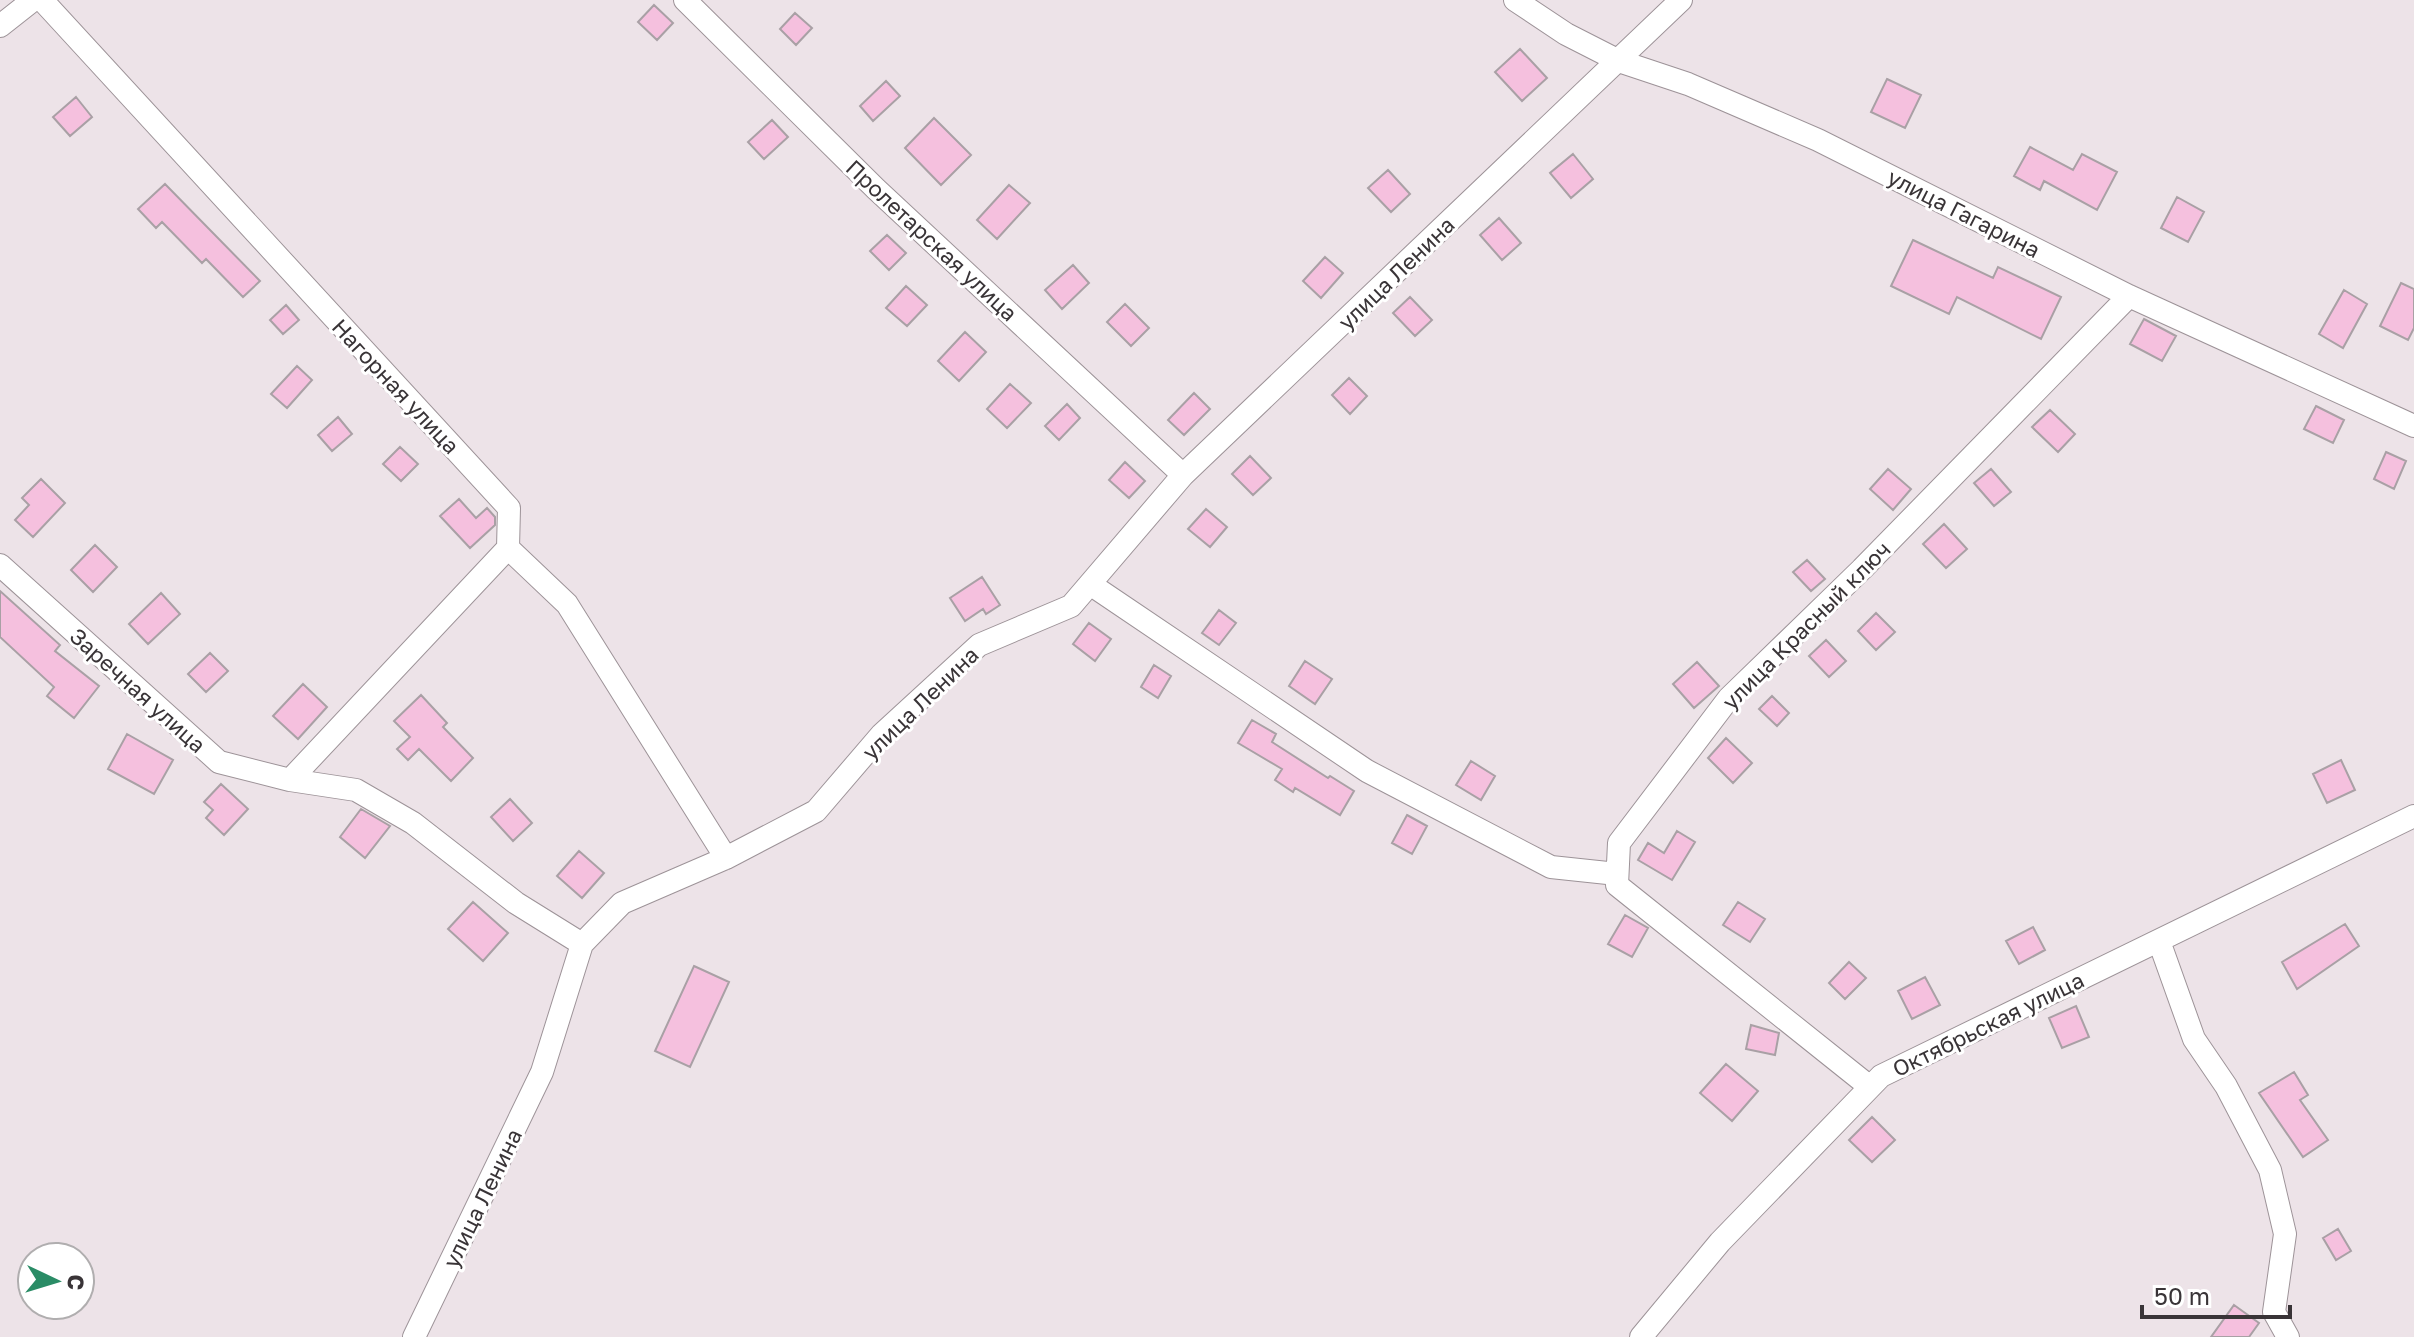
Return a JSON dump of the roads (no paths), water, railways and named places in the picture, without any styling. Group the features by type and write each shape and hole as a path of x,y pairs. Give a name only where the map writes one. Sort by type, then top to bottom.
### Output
{"street":[{"path":"0,26 33,0"},
{"name":"Нагорная улица","path":"42,0 509,508 508,548"},
{"name":"Пролетарская улица","path":"685,0 876,189 1183,475"},
{"name":"улица Гагарина","path":"1515,0 1566,34 1619,61 1688,84 1818,140 2129,296 2414,426"},
{"name":"улица Ленина","path":"414,1337 542,1072 582,944 622,903 726,858 816,811 882,734 979,645 1071,606 1183,475 1681,0"},
{"name":"улица Красный ключ","path":"1617,874 1619,843 1729,698 1862,569 2129,296"},
{"path":"290,780 508,548 567,604 726,858"},
{"name":"Заречная улица","path":"0,565 219,762 290,780 356,790 413,823 516,903 582,944"},
{"path":"1090,584 1367,771 1551,867 1617,874 1617,885 1870,1087"},
{"name":"Октябрьская улица","path":"1641,1337 1720,1242 1881,1076 2414,816"},
{"path":"2159,941 2194,1039 2226,1086 2270,1170 2285,1234 2274,1312 2288,1337"}]}
